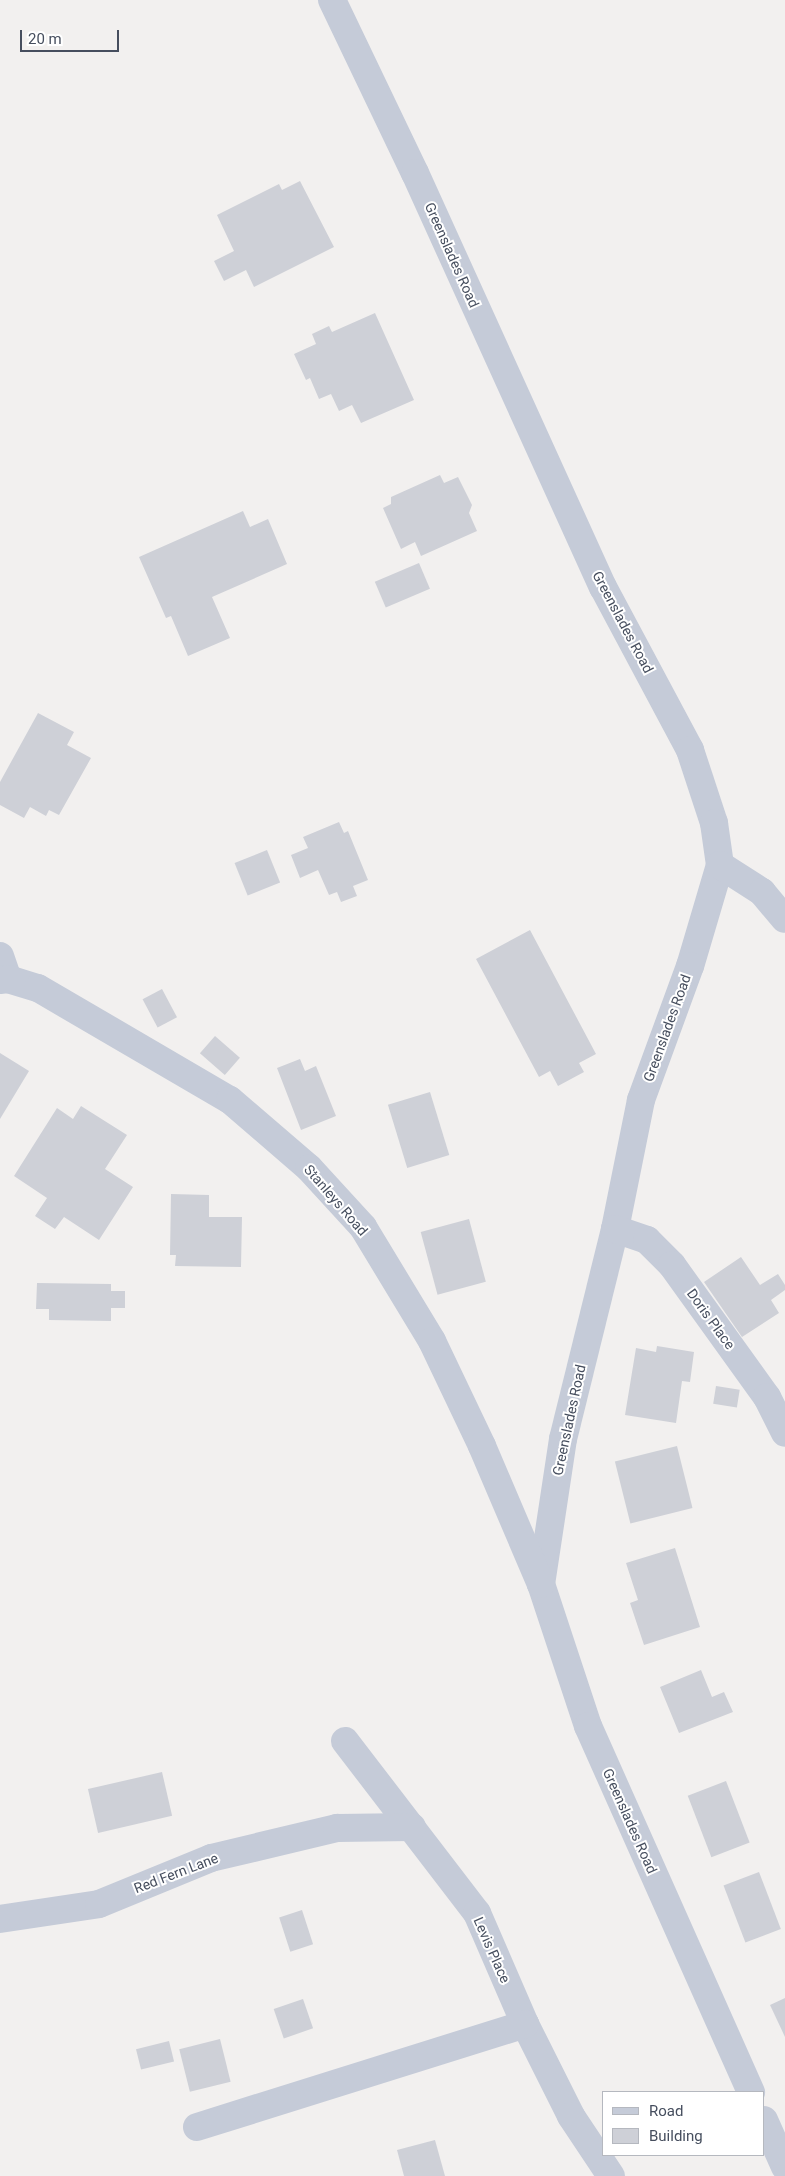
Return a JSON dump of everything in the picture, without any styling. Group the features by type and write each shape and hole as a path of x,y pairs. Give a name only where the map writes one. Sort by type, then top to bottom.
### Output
{"street":[{"name":"Greenslades Road","path":"332,0 415,174 603,587 690,750 714,823 720,864 690,966 641,1100 614,1230 563,1439 541,1584 588,1726 751,2091"},
{"path":"720,864 762,892 785,920"},
{"name":"Stanleys Road","path":"3,972 38,988 230,1100 309,1168 363,1227 432,1341 482,1446 541,1584"},
{"name":"Doris Place","path":"614,1230 647,1240 672,1265 768,1397 785,1433"},
{"name":"Levis Place","path":"345,1741 477,1913 525,2024 572,2116 611,2176"},
{"name":"Red Fern Lane","path":"0,1920 99,1904 211,1858 337,1828 412,1827"},
{"path":"197,2127 525,2024"},
{"path":"765,2122 785,2168"}],"building":[{"path":"300,181 334,247 254,287 246,270 224,281 214,261 234,251 217,215 279,184 282,190"},
{"path":"375,313 414,400 361,423 352,405 339,411 331,394 319,399 310,378 306,380 294,354 316,344 312,334 329,326 332,332"},
{"path":"440,475 444,483 458,477 472,505 469,513 477,531 421,556 415,542 401,549 383,508 391,504 391,497"},
{"path":"243,511 250,527 268,519 287,564 212,597 230,638 188,656 171,616 166,618 139,557"},
{"path":"419,563 430,589 386,608 375,582"},
{"path":"38,713 74,732 67,745 91,758 59,815 49,810 46,816 30,807 24,818 0,805 0,782"},
{"path":"339,822 344,833 348,831 368,880 353,886 357,896 341,902 337,892 329,895 318,870 300,878 291,855 308,848 303,837"},
{"path":"267,850 280,882 248,896 235,863"},
{"path":"530,930 596,1054 579,1063 584,1072 558,1086 550,1071 539,1077 476,959"},
{"path":"162,989 177,1017 158,1028 143,999"},
{"path":"215,1036 240,1058 225,1075 200,1053"},
{"path":"0,1053 29,1071 0,1119"},
{"path":"300,1059 305,1071 316,1066 336,1116 301,1130 277,1068"},
{"path":"430,1092 449,1155 407,1168 388,1105"},
{"path":"81,1106 127,1135 105,1169 133,1187 99,1240 64,1217 55,1229 35,1216 47,1198 14,1176 57,1108 73,1119"},
{"path":"171,1194 209,1195 209,1217 242,1217 241,1267 175,1266 176,1255 170,1255"},
{"path":"469,1219 486,1282 438,1295 421,1232"},
{"path":"741,1257 760,1285 778,1274 785,1285 785,1290 771,1300 779,1313 742,1337 704,1282"},
{"path":"37,1283 111,1284 111,1291 125,1291 125,1308 111,1308 111,1321 49,1320 49,1309 36,1309"},
{"path":"657,1346 694,1352 690,1382 682,1381 676,1423 625,1415 636,1348 656,1352"},
{"path":"716,1386 740,1390 737,1408 713,1404"},
{"path":"677,1446 692,1508 630,1524 615,1461"},
{"path":"675,1548 700,1627 644,1645 630,1603 638,1600 626,1563"},
{"path":"701,1670 712,1697 724,1692 733,1712 679,1733 660,1687"},
{"path":"162,1772 172,1816 98,1833 88,1789"},
{"path":"726,1781 750,1843 711,1857 688,1796"},
{"path":"759,1872 781,1929 745,1943 724,1886"},
{"path":"302,1910 313,1944 290,1952 279,1917"},
{"path":"785,1998 785,2037 770,2005"},
{"path":"303,1999 313,2028 284,2038 274,2009"},
{"path":"220,2039 231,2082 190,2092 179,2049"},
{"path":"169,2041 174,2061 141,2070 136,2049"},
{"path":"435,2140 445,2176 404,2176 397,2150"}]}
